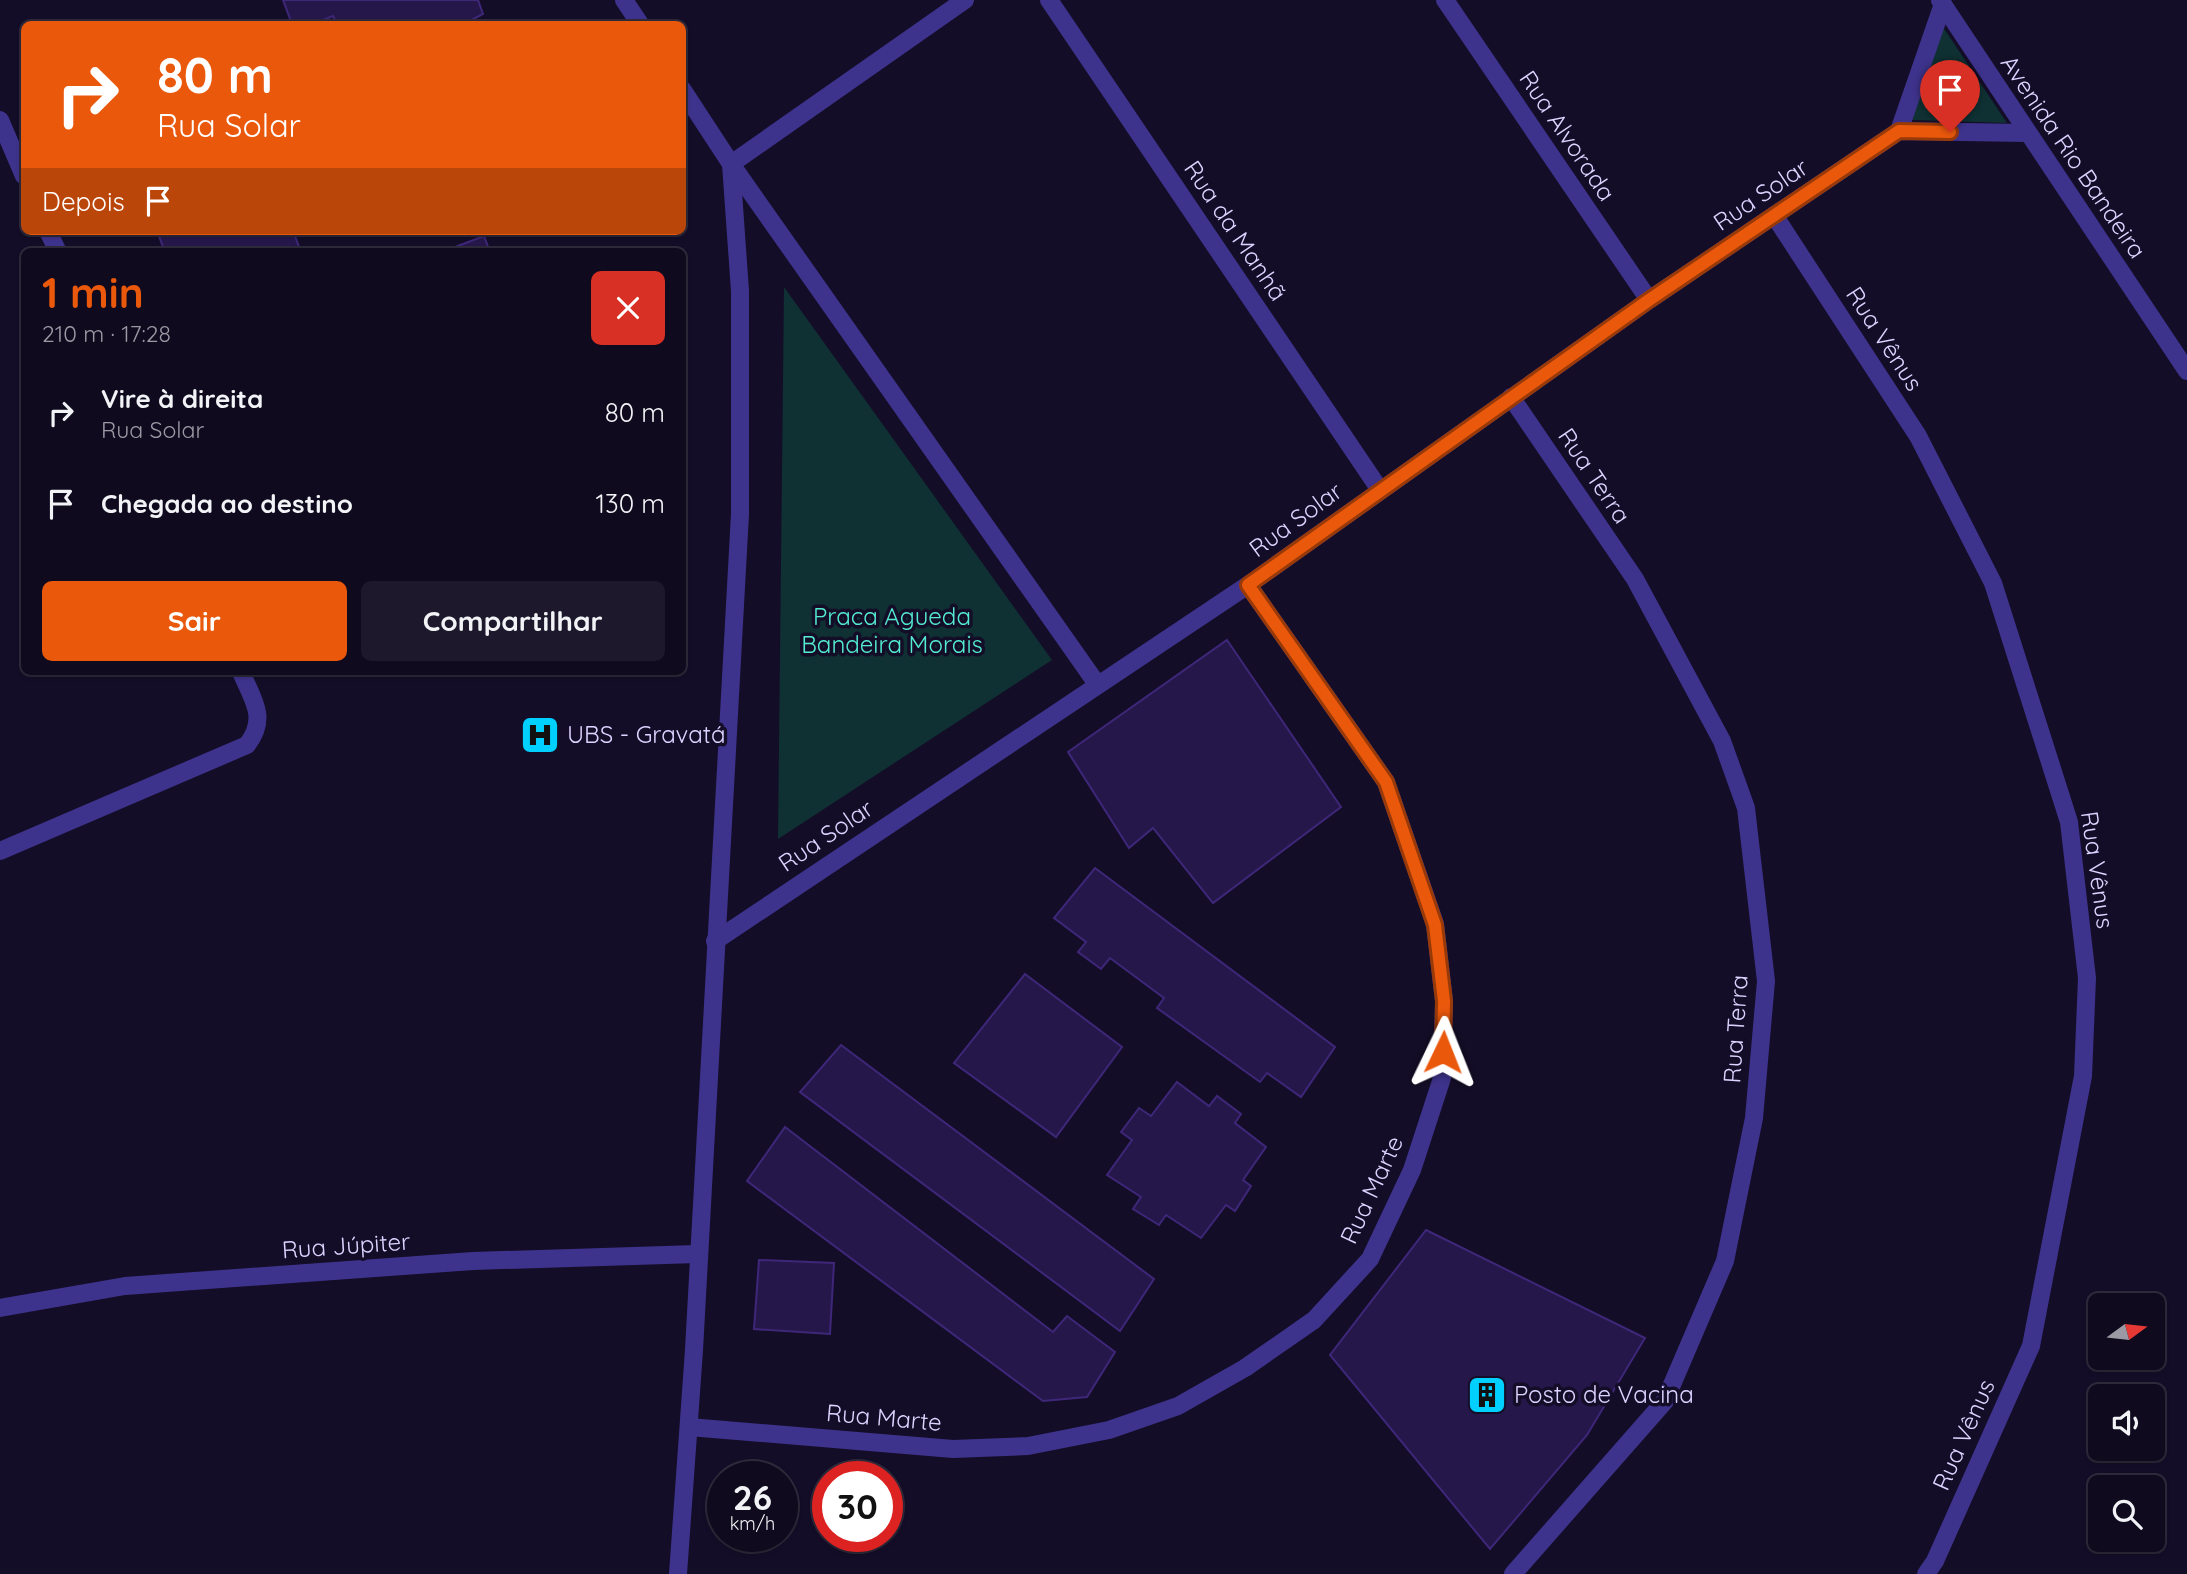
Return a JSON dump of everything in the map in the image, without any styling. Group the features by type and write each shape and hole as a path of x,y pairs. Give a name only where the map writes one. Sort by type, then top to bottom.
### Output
{"street":[{"path":"624,0 638,21"},
{"path":"731,164 965,0"},
{"name":"Rua da Manhã","path":"1049,0 1380,489"},
{"name":"Rua Alvorada","path":"1445,0 1649,300"},
{"path":"1942,2 1899,131 2026,133"},
{"name":"Avenida Rio Bandeira","path":"1942,2 2026,133 2187,372"},
{"path":"686,95 731,164 1097,684"},
{"path":"0,120 21,169"},
{"name":"Rua Solar","path":"715,940 1248,585 1649,300 1899,131"},
{"path":"678,1574 689,1427 740,514 740,291 731,164"},
{"name":"Rua Vênus","path":"1774,215 1917,436 1993,583 2069,822 2085,965 2083,1076 2031,1346 1935,1561 1926,1574"},
{"name":"Avenida Rio Bandeira","path":"2167,341 2187,359"},
{"name":"Rua Terra","path":"1511,397 1634,579 1722,741 1746,808 1766,981 1754,1118 1725,1261 1665,1401 1513,1574"},
{"name":"Rua Marte","path":"689,1427 953,1449 1028,1446 1109,1430 1178,1406 1245,1368 1314,1320 1370,1259 1412,1170 1442,1078 1444,1001 1435,925 1386,782 1248,585"},
{"path":"0,851 247,746 256,733 258,712 242,675"},
{"name":"Rua Júpiter","path":"0,1308 125,1286 473,1261 697,1254"}],"green space":[{"path":"1943,27 2007,123 1912,120"},
{"name":"Praca Agueda Bandeira Morais","path":"784,287 1052,660 778,839"}],"building":[{"path":"283,0 478,0 483,14 470,21 336,21 333,16 320,21 291,21"},
{"path":"159,235 295,235 299,248 163,248"},
{"path":"484,236 488,248 452,248"},
{"path":"1227,640 1341,807 1213,903 1153,828 1129,848 1068,752"},
{"path":"1095,868 1335,1047 1301,1097 1267,1073 1260,1082 1157,1008 1164,998 1110,958 1101,969 1078,952 1086,942 1054,918"},
{"path":"1025,974 1122,1047 1056,1137 954,1063"},
{"path":"841,1045 1154,1279 1120,1331 800,1092"},
{"path":"1177,1082 1209,1106 1217,1096 1241,1114 1235,1123 1266,1147 1243,1180 1251,1186 1235,1211 1226,1205 1201,1238 1166,1215 1159,1225 1133,1209 1141,1197 1107,1175 1132,1140 1121,1132 1139,1108 1151,1116"},
{"path":"785,1127 1053,1332 1067,1316 1115,1352 1087,1397 1043,1401 747,1181"},
{"name":"Posto de Vacina","path":"1426,1230 1645,1338 1587,1435 1490,1549 1330,1355"},
{"path":"759,1260 834,1263 830,1334 754,1329"}],"place":[{"name":"UBS - Gravatá","path":"540,735"},
{"name":"Posto de Vacina","path":"1487,1395"}],"route":[{"path":"1443,1052 1444,1001 1435,925 1386,782 1248,585 1649,300 1899,131 1950,132"}]}
